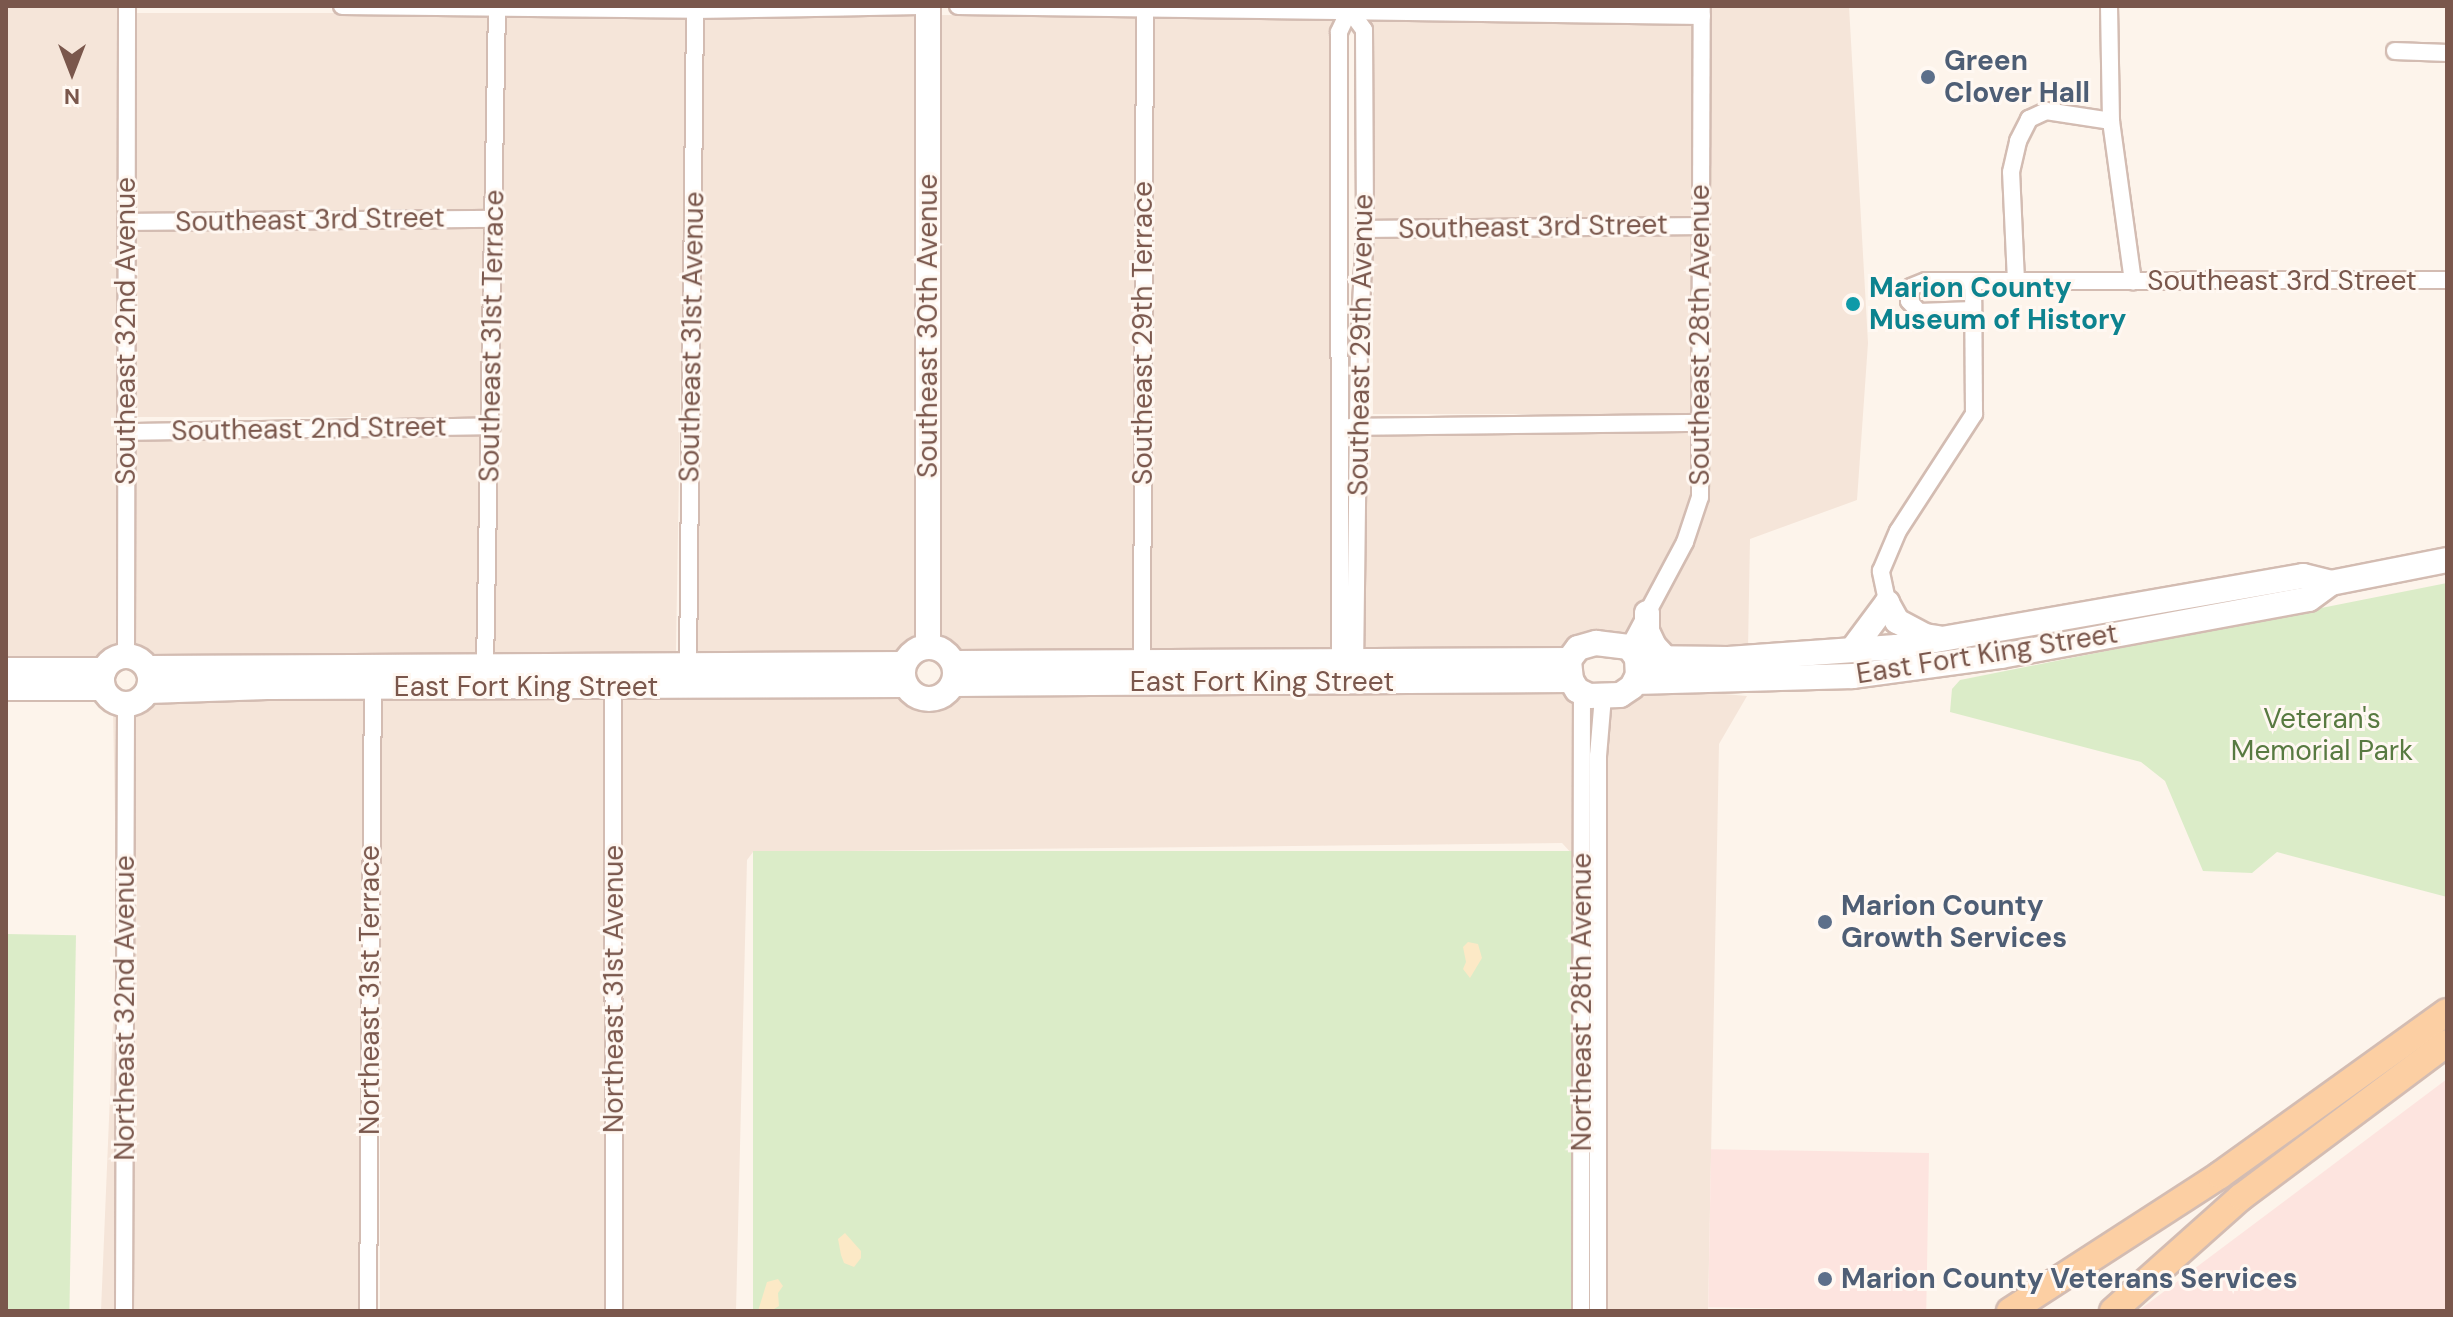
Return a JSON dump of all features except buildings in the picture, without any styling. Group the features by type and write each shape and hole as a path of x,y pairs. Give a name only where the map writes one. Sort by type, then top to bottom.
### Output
{"main road":[{"path":"2010,1311 2220,1175 2447,1012"},
{"path":"2113,1311 2241,1197 2447,1043"}],"street":[{"name":"Southeast 32nd Avenue","path":"126,655 127,6"},
{"path":"342,6 920,6"},
{"name":"Southeast 30th Avenue","path":"928,6 928,645"},
{"path":"958,6 1702,11"},
{"name":"Southeast 29th Terrace","path":"1142,660 1145,6"},
{"path":"2109,6 2111,121 2133,281"},
{"name":"Southeast 31st Terrace","path":"485,667 492,426 497,7"},
{"name":"Southeast 31st Avenue","path":"688,667 695,8"},
{"name":"Southeast 29th Avenue","path":"1347,670 1365,229 1364,30 1351,9"},
{"name":"Southeast 29th Avenue","path":"1347,670 1338,427 1339,32 1351,9"},
{"name":"Southeast 28th Avenue","path":"1634,662 1647,613 1685,542 1700,497 1702,11"},
{"path":"2395,51 2447,53"},
{"path":"2016,281 2011,172 2018,141 2029,119 2046,111 2111,121"},
{"name":"Southeast 3rd Street","path":"126,222 493,219"},
{"name":"Southeast 3rd Street","path":"1365,229 1700,226"},
{"name":"Southeast 3rd Street","path":"1973,310 1919,312 1909,301 1911,287 1926,281 2447,280"},
{"path":"1897,659 1881,571 1898,531 1974,414 1973,282"},
{"path":"1338,427 1700,423"},
{"name":"Southeast 2nd Street","path":"126,432 492,426"},
{"name":"East Fort King Street","path":"1634,662 1795,679 1897,659 2001,656 2309,599 2331,583 2447,560"},
{"name":"East Fort King Street","path":"1634,662 1852,650 1897,659 1947,639 2303,576 2331,583"},
{"path":"1887,603 1897,621 1910,629 1947,639"},
{"path":"1852,650 1887,603"},
{"path":"1647,613 1647,631 1654,646 1665,658"},
{"path":"1596,643 1634,662 1620,695 1581,682 1578,648 1596,643"},
{"path":"904,675 909,654 928,645 948,653 954,674"},
{"path":"126,704 109,697 103,679 109,662 126,655 148,680"},
{"name":"East Fort King Street","path":"954,674 1142,660 1581,682"},
{"name":"East Fort King Street","path":"373,678 485,667 613,676 688,667 904,675"},
{"path":"6,670 103,679"},
{"name":"East Fort King Street","path":"954,674 1347,670"},
{"name":"East Fort King Street","path":"904,675 910,693 930,700 949,691 954,674"},
{"name":"East Fort King Street","path":"126,704 148,680 904,675"},
{"name":"Northeast 31st Avenue","path":"613,676 614,1311"},
{"name":"Northeast 31st Terrace","path":"368,1311 373,678"},
{"path":"6,688 103,679"},
{"name":"Northeast 28th Avenue","path":"1581,682 1581,1311"},
{"name":"Northeast 28th Avenue","path":"1581,682 1598,756 1598,1311"},
{"name":"Northeast 32nd Avenue","path":"124,1311 126,704"}],"shaded area":[{"path":"6,6 120,6 118,649 100,661 6,661"},
{"path":"1710,6 1849,6 1868,343 1857,500 1750,539 1748,649 1668,649 1660,641 1655,616 1692,547 1708,497"},
{"path":"135,13 489,13 489,213 135,213"},
{"path":"920,15 920,640 906,646 899,656 696,659 702,19"},
{"path":"935,15 1138,16 1134,652 958,654 950,645 936,639"},
{"path":"504,16 687,19 676,661 493,658"},
{"path":"1153,16 1337,20 1332,32 1332,650 1149,651"},
{"path":"1366,21 1694,25 1693,217 1373,220 1371,30"},
{"path":"133,227 486,227 486,417 133,417"},
{"path":"1373,234 1693,234 1693,414 1373,414"},
{"path":"1693,432 1693,495 1678,538 1625,638 1567,650 1363,650 1366,436"},
{"path":"484,434 478,659 152,660 133,649 134,440"},
{"path":"1567,688 1575,698 1574,856 1562,843 753,852 747,860 736,1311 622,1311 622,695 901,694 908,701 928,708 952,700 957,693"},
{"path":"1679,690 1747,696 1719,744 1708,1311 1606,1311 1605,757 1609,705 1638,692"},
{"path":"380,695 606,695 606,1311 380,1311"},
{"path":"365,696 360,1311 131,1311 134,710 152,700"},
{"path":"113,708 119,710 116,1311 101,1311 117,927"},
{"path":"2447,1079 2447,1311 2138,1311"},
{"path":"1711,1149 1929,1153 1926,1311 1708,1307"}],"green space":[{"name":"Veteran's Memorial Park","path":"2447,583 2447,897 2277,852 2252,873 2203,871 2165,781 2141,762 1950,712 1952,689 1960,680"},
{"path":"753,851 1578,851 1578,1311 753,1311"},
{"path":"6,934 76,935 69,1311 6,1311"}],"sand":[{"path":"1468,942 1478,944 1482,958 1470,978 1463,969 1466,962 1463,947"},
{"path":"845,1233 861,1251 861,1258 854,1267 844,1263 841,1255 838,1239"},
{"path":"778,1279 783,1286 778,1293 779,1306 771,1311 758,1311 767,1282"}],"place":[{"name":"Green Clover Hall","path":"1928,77"},
{"name":"Marion County Museum of History","path":"1853,304"},
{"name":"Marion County Growth Services","path":"1825,922"},
{"name":"Marion County Veterans Services","path":"1825,1279"}]}
